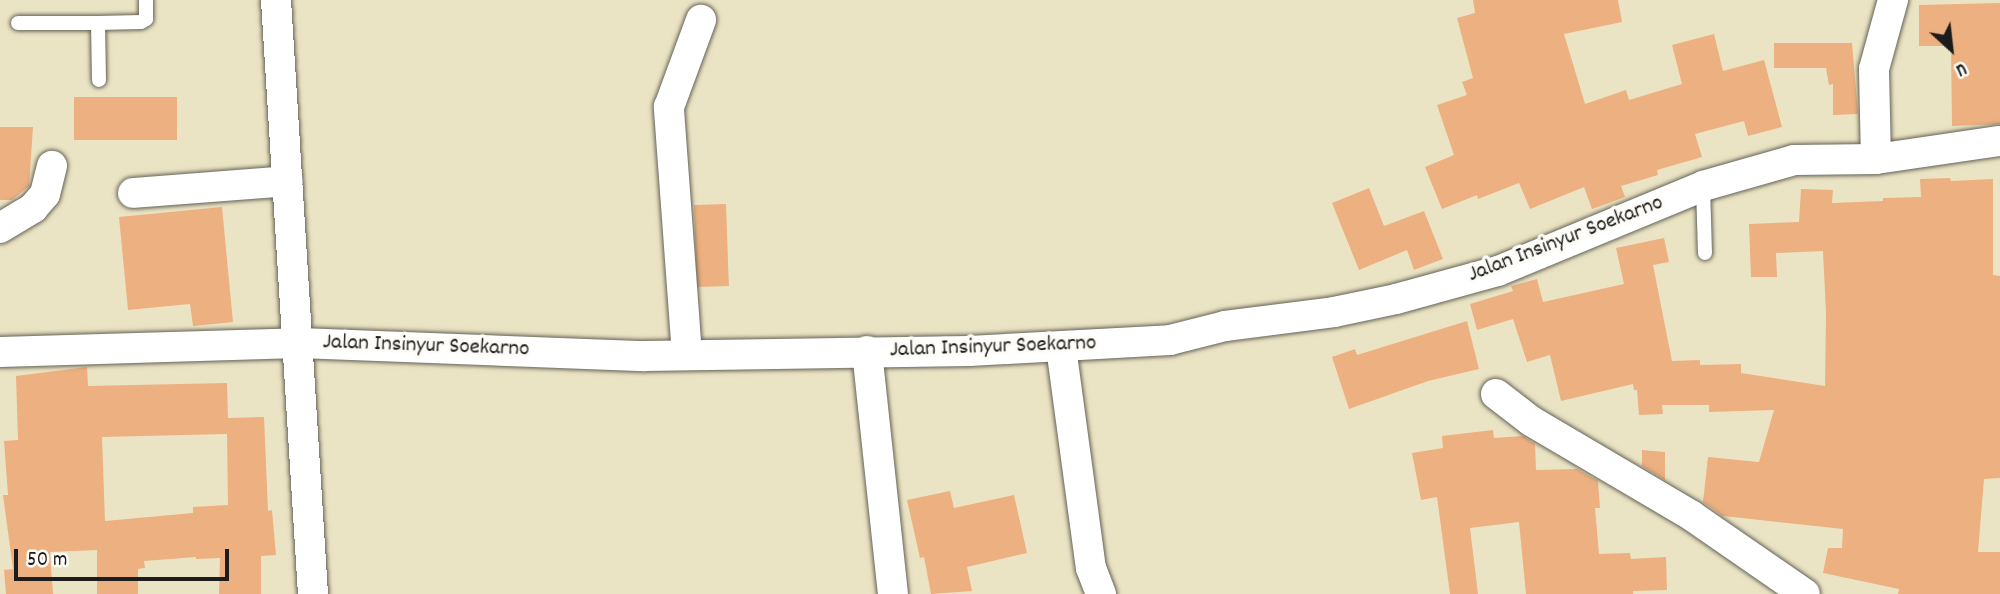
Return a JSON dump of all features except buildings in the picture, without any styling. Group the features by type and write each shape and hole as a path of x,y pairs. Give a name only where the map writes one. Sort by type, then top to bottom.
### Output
{"street":[{"name":"Jalan Insinyur Soekarno","path":"276,0 299,342 687,355 1061,348 1170,340 1225,326 1334,312 1396,299 1498,271 1703,186 1794,160 1876,159 2000,141"},
{"path":"1876,159 1874,69 1893,0"},
{"path":"687,355 669,107 701,20"},
{"path":"0,228 33,208 45,194 52,166"},
{"path":"133,192 288,181"},
{"path":"0,375 0,352 299,342 313,594"},
{"path":"1061,348 1091,568 1101,594"},
{"path":"867,351 893,594"},
{"path":"1496,394 1531,421 1692,516 1805,594"}],"lane":[{"path":"18,23 141,22 146,19 146,0"},
{"path":"98,23 99,80"},
{"path":"1703,186 1705,253"}]}
